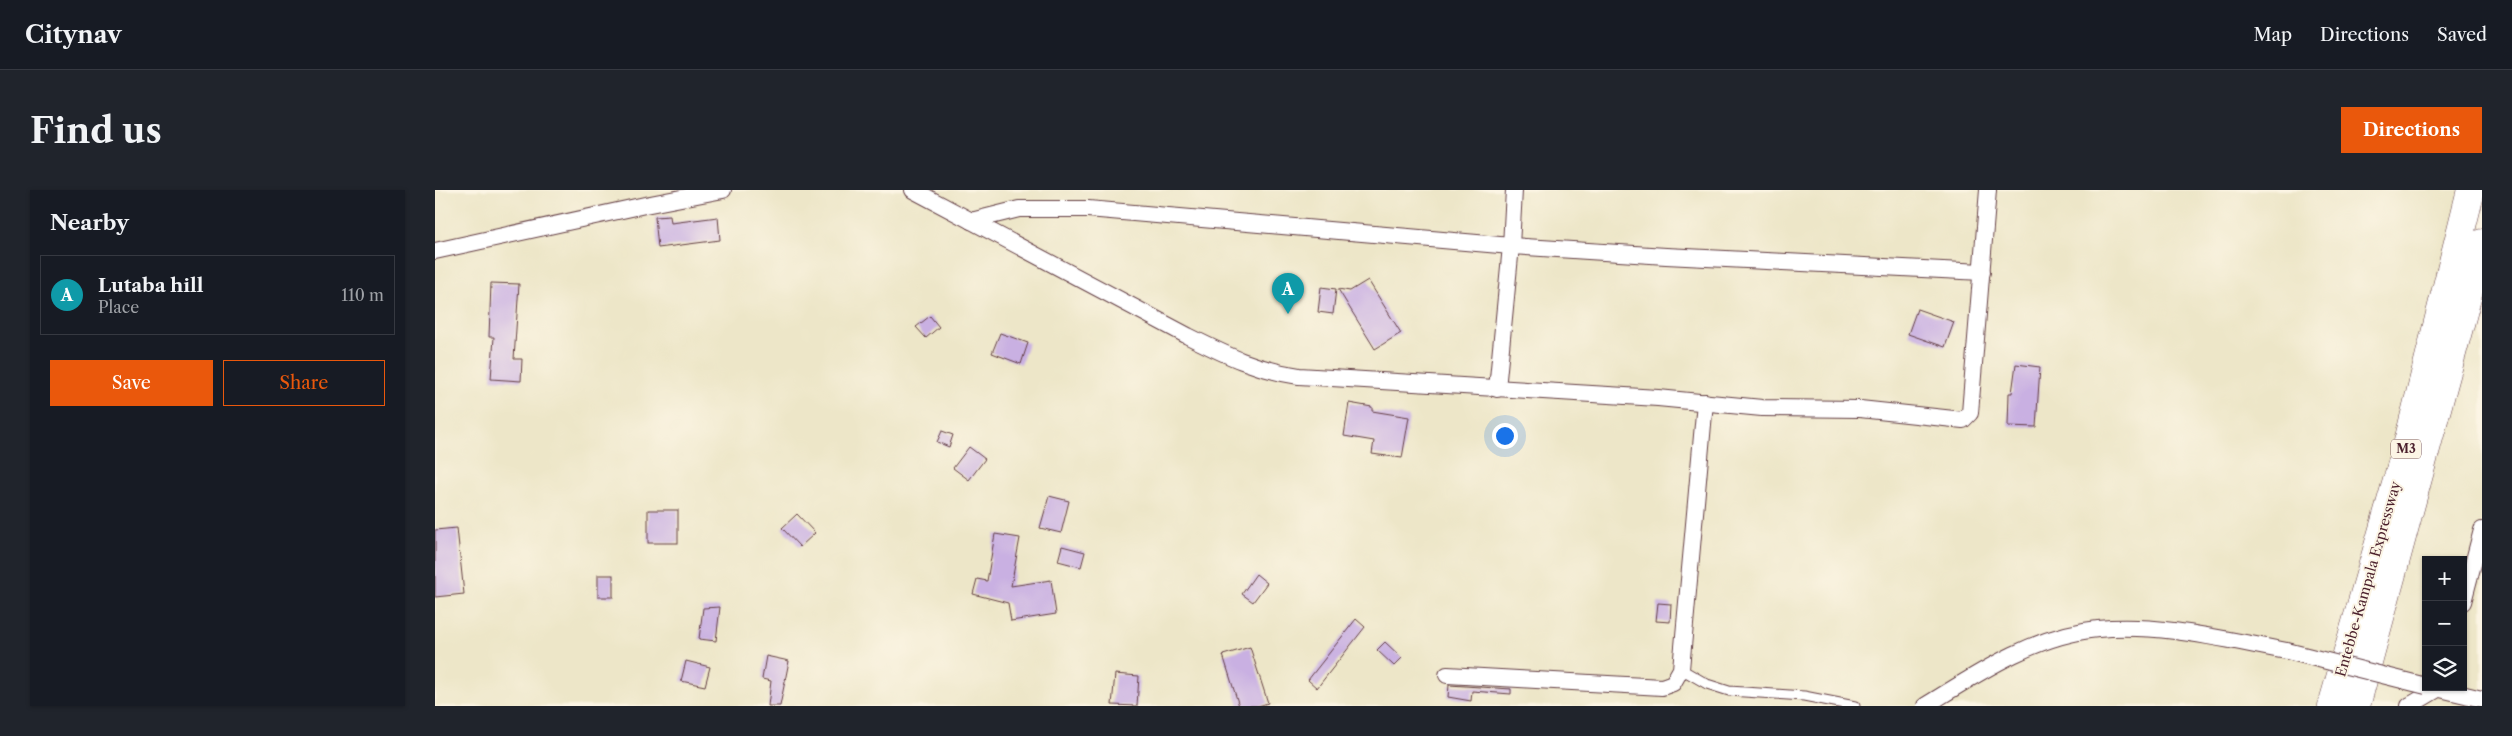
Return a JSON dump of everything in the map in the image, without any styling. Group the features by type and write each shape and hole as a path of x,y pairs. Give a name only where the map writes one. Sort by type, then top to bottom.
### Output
{"highway":[{"name":"Entebbe-Kampala Expressway","path":"2332,706 2407,446 2471,190"},
{"name":"Entebbe-Kampala Expressway","path":"2356,706 2482,243"}],"street":[{"path":"435,252 723,190"},
{"path":"913,190 1187,336 1233,358 1267,371 1299,376 1705,402 1762,408 1860,409 1963,420 1970,413 1988,190"},
{"path":"1497,389 1511,246 1514,190"},
{"path":"971,221 1019,209 1089,208 1511,246 1982,272"},
{"path":"1447,675 1662,687 1673,683 1681,669 1705,402"},
{"path":"2463,601 2482,530"},
{"path":"1925,706 2010,655 2061,637 2097,629 2145,628 2287,651 2422,684"},
{"path":"2409,706 2430,691"},
{"path":"2449,691 2482,700"}],"lane":[{"path":"1681,669 1707,684 1729,691 1803,696 1855,706"}],"building":[{"path":"670,216 671,223 718,217 720,240 658,248 655,217"},
{"path":"1368,280 1401,333 1375,349 1338,289 1350,291"},
{"path":"491,283 519,284 514,359 522,359 521,381 491,379 494,337 489,337"},
{"path":"1321,287 1336,289 1333,314 1318,312"},
{"path":"1917,309 1954,322 1945,347 1908,334"},
{"path":"930,316 939,327 926,338 916,327"},
{"path":"1000,333 1028,343 1021,364 992,353"},
{"path":"2016,364 2040,367 2036,427 2008,426 2009,393 2012,393"},
{"path":"1349,403 1372,407 1372,411 1409,417 1402,458 1372,454 1374,441 1344,436"},
{"path":"942,431 953,435 949,447 937,442"},
{"path":"969,447 985,459 969,480 953,468"},
{"path":"1049,496 1069,501 1061,533 1040,528"},
{"path":"648,510 678,510 678,543 648,543"},
{"path":"797,514 815,533 800,547 782,528"},
{"path":"457,528 464,594 435,597 435,530"},
{"path":"995,534 1020,538 1011,586 1051,580 1056,614 1011,621 1008,603 973,594 977,579 987,581"},
{"path":"1062,546 1085,552 1081,567 1058,561"},
{"path":"1256,574 1267,583 1253,602 1242,594"},
{"path":"598,575 613,575 613,597 598,597"},
{"path":"1658,603 1671,604 1670,622 1656,621"},
{"path":"720,607 716,641 699,639 703,608"},
{"path":"1356,619 1365,627 1317,688 1308,680"},
{"path":"1385,642 1402,658 1394,666 1377,650"},
{"path":"1250,647 1268,703 1258,706 1239,706 1223,655"},
{"path":"766,656 789,661 780,706 768,706 771,681 762,679"},
{"path":"686,661 710,667 705,686 681,681"},
{"path":"1115,674 1139,676 1137,706 1112,705"},
{"path":"1449,685 1511,689 1511,694 1472,691 1471,701 1448,697"}],"place":[{"name":"Lutaba hill","path":"1288,314"}]}
